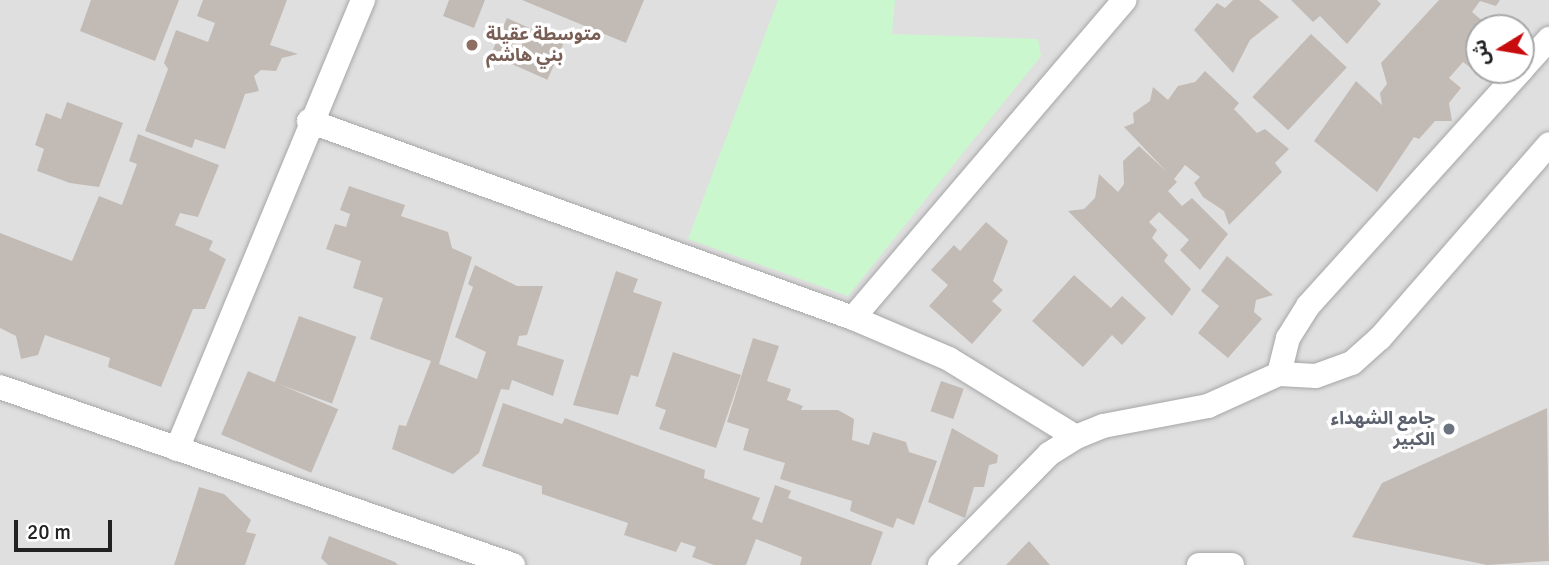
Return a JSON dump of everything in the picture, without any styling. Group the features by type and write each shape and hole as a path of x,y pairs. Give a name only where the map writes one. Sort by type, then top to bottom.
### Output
{"street":[{"path":"177,449 309,121 363,0"},
{"path":"853,318 1125,0"},
{"path":"1535,54 1549,39"},
{"path":"1279,374 1288,338 1308,306 1508,84"},
{"path":"309,121 853,318 949,359 1076,437"},
{"path":"940,565 1049,454 1076,437 1103,426 1208,406 1279,374 1316,376 1352,363 1367,352 1549,144"},
{"path":"0,387 513,565"},
{"path":"1199,565 1232,565"}],"shaded area":[{"path":"0,0 1549,0 1549,565 0,565"}],"green space":[{"path":"778,0 895,0 892,34 1038,39 1041,56 848,296 688,239"}],"building":[{"path":"91,0 179,0 155,61 80,31"},
{"path":"203,0 287,0 270,45 298,54 282,58 276,71 261,70 254,76 259,91 245,94 225,149 195,139 192,148 145,131 168,69 164,63 176,30 208,42 215,23 197,16"},
{"path":"449,0 485,0 474,28 443,16"},
{"path":"522,0 644,0 626,43"},
{"path":"1233,0 1259,0 1279,17 1250,40 1233,73 1194,30 1217,3 1225,8"},
{"path":"1291,0 1377,0 1381,4 1347,44 1320,16 1313,22"},
{"path":"1439,0 1500,0 1496,6 1480,1 1472,12 1474,14 1465,14 1465,64 1463,62 1449,78 1461,88 1449,103 1452,121 1435,121 1419,139 1414,137 1377,192 1314,141 1356,81 1382,105 1380,93 1387,84 1381,63"},
{"path":"507,18 564,43 547,80 491,55"},
{"path":"1311,34 1347,67 1288,130 1252,97"},
{"path":"1205,71 1239,103 1234,109 1257,133 1265,129 1289,149 1275,163 1282,172 1229,225 1224,211 1203,197 1194,183 1200,177 1185,165 1174,179 1177,182 1168,191 1182,206 1192,198 1228,234 1200,270 1180,250 1189,240 1159,212 1149,222 1157,230 1152,238 1168,255 1164,261 1191,289 1172,316 1068,211 1084,209 1095,198 1099,174 1118,192 1124,184 1123,161 1139,146 1166,171 1124,127 1134,123 1133,113 1150,101 1153,87 1168,100 1178,86 1195,82"},
{"path":"67,102 123,123 99,187 70,183 37,171 44,149 35,145 46,113 61,119"},
{"path":"138,134 219,165 198,217 180,213 175,225 213,241 209,250 226,259 205,309 193,309 161,387 108,367 110,358 45,335 38,355 21,359 16,336 0,328 0,233 72,261 99,196 122,205 137,164 129,161"},
{"path":"349,186 405,205 401,216 448,232 452,248 472,257 439,364 477,379 486,352 455,337 473,287 468,284 475,265 517,286 543,286 527,335 519,336 517,345 564,360 553,396 512,380 509,390 501,389 479,453 453,474 392,449 399,425 406,426 431,361 370,339 383,298 353,288 361,261 326,249 335,224 346,227 350,214 340,210"},
{"path":"986,222 1008,241 993,281 1003,290 992,301 1002,310 972,344 929,306 948,285 931,270 954,245 960,251"},
{"path":"1227,256 1273,295 1256,300 1254,312 1262,319 1228,358 1198,333 1219,306 1201,291"},
{"path":"616,271 638,279 633,292 662,302 638,377 631,375 618,415 573,405"},
{"path":"1074,275 1111,308 1122,296 1146,318 1122,345 1112,335 1083,367 1032,321"},
{"path":"299,316 356,337 332,404 275,383"},
{"path":"753,338 779,346 767,381 791,389 787,400 803,406 801,410 838,410 854,419 852,440 869,445 873,432 906,442 909,452 937,461 914,525 897,518 893,528 850,511 852,501 780,479 785,463 743,450 749,429 727,422"},
{"path":"673,352 741,375 716,448 659,429 666,410 655,406"},
{"path":"248,371 338,409 311,473 221,435"},
{"path":"941,381 964,389 953,419 931,411"},
{"path":"503,403 562,424 565,418 705,470 704,478 760,498 752,519 762,523 775,485 791,491 788,498 883,532 871,565 800,565 802,557 756,539 746,565 714,565 692,557 696,547 681,542 676,552 624,535 628,523 542,494 542,486 482,466"},
{"path":"1547,408 1549,561 1487,565 1352,537 1382,483"},
{"path":"952,428 998,455 997,463 989,465 984,487 974,487 965,518 928,502"},
{"path":"199,487 224,494 251,520 246,532 256,534 245,565 174,565"},
{"path":"329,536 398,565 328,565 321,558"},
{"path":"1029,541 1050,565 1006,565"}],"place":[{"name":"متوسطة عقيلة بني هاشم","path":"472,45"},
{"name":"جامع الشهداء الكبير","path":"1449,429"}]}
